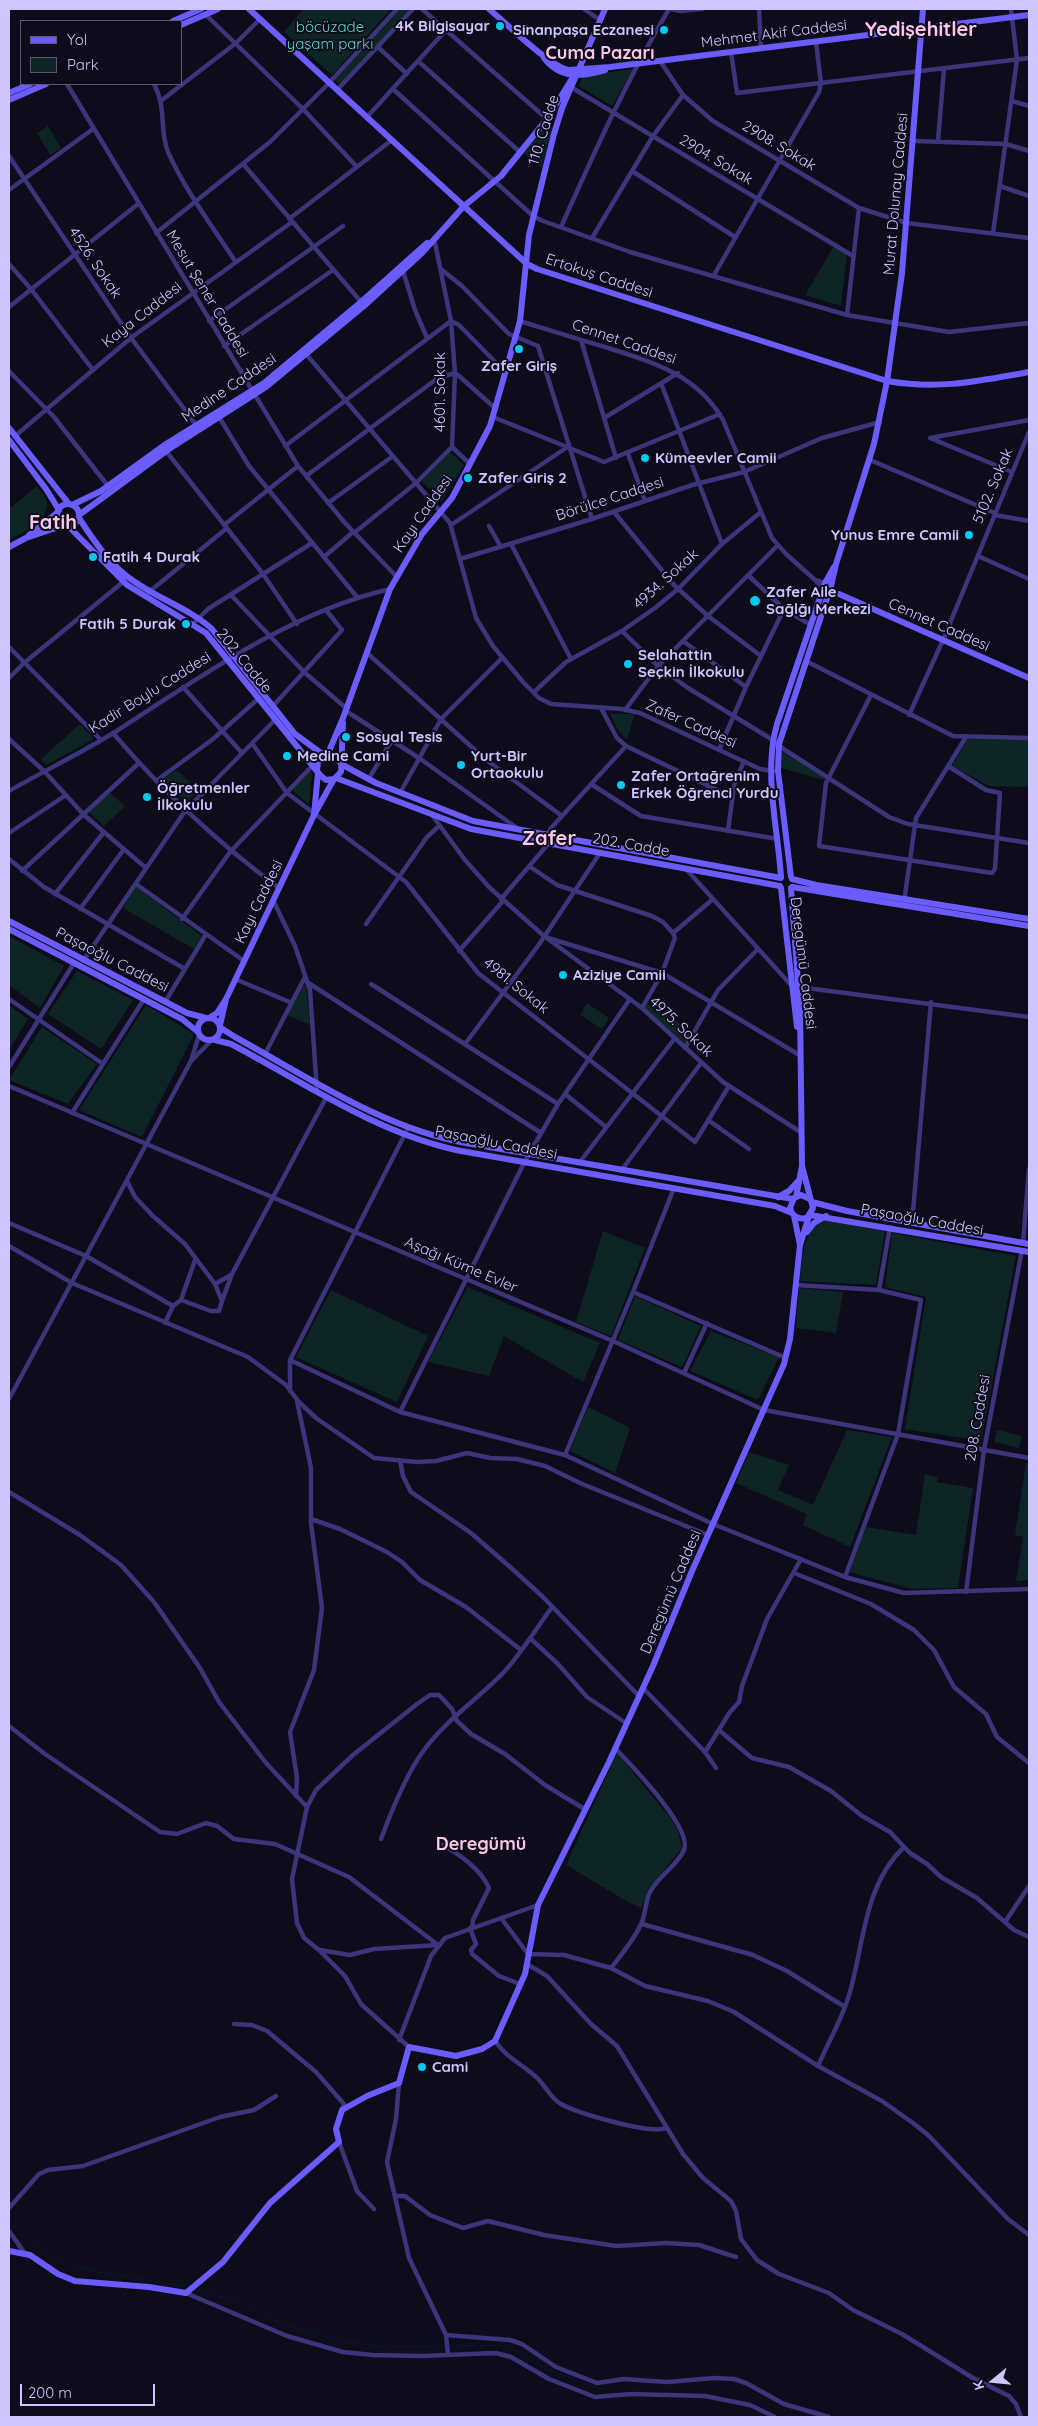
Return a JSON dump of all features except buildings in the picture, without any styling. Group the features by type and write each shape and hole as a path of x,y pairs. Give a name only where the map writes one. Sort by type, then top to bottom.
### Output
{"street":[{"path":"176,20 218,9"},
{"name":"Ertokuş Caddesi","path":"248,9 527,264 542,271 887,381 920,386 951,386 1029,372"},
{"path":"156,233 244,165 303,110 397,9"},
{"path":"337,90 413,9"},
{"path":"422,9 547,118"},
{"name":"Mehmet Akif Caddesi","path":"489,9 540,53 558,72 566,75 610,67 1029,15"},
{"path":"584,9 600,20"},
{"name":"110. Cadde","path":"527,264 533,216 558,120 569,86 606,9"},
{"path":"561,227 637,64 671,9 680,11 702,9"},
{"path":"759,9 760,48"},
{"name":"Murat Dolunay Caddesi","path":"887,381 907,223 920,72 923,9"},
{"path":"993,233 1017,60 1011,9"},
{"path":"182,24 203,12"},
{"path":"203,12 236,42 357,167"},
{"path":"182,84 236,42 260,19"},
{"path":"367,117 446,30"},
{"path":"714,275 818,95 821,83 816,42"},
{"path":"378,47 407,74"},
{"path":"731,52 737,93 1029,58"},
{"name":"Mehmet Akif Caddesi","path":"540,53 563,69 577,72"},
{"name":"2908. Sokak","path":"660,61 683,95 713,121 859,208 907,223 1029,238"},
{"path":"418,62 521,152"},
{"path":"938,141 944,69"},
{"path":"558,72 569,86"},
{"path":"9,93 28,85"},
{"path":"9,100 44,85"},
{"name":"Mesut Şener Caddesi","path":"68,85 298,466 354,533 396,576"},
{"path":"154,85 162,100 168,150 196,202 235,261"},
{"path":"162,100 181,85"},
{"name":"Medine Caddesi","path":"71,504 108,486 253,393 403,271 464,206 496,181 521,152 569,86"},
{"name":"2904. Sokak","path":"569,86 757,200 854,256"},
{"path":"393,89 533,216 561,227 630,252 847,315 949,332 1029,323"},
{"path":"592,238 652,136 683,95"},
{"path":"1012,101 1029,106"},
{"path":"9,190 93,129"},
{"name":"Kaya Caddesi","path":"12,438 131,338 291,220 392,140"},
{"path":"914,141 1006,144 1029,151"},
{"name":"4526. Sokak","path":"9,156 131,338 198,428"},
{"path":"244,165 363,304"},
{"path":"632,171 736,238"},
{"path":"1000,186 1029,196"},
{"path":"9,307 138,204"},
{"path":"847,315 859,208"},
{"path":"209,321 342,226"},
{"name":"Medine Caddesi","path":"79,516 198,428 219,417 306,354 363,304 417,251 434,238"},
{"name":"4601. Sokak","path":"324,557 416,483 452,447 454,374 451,321 434,238"},
{"path":"9,264 31,289 93,370"},
{"name":"Kayı Caddesi","path":"326,756 343,718 366,652 396,576 422,534 452,498 496,409 520,321 527,264"},
{"path":"224,346 333,270"},
{"path":"442,270 462,286 516,338 538,346 568,448 592,519"},
{"path":"403,271 415,310 427,338"},
{"path":"285,446 451,321 459,325 506,373"},
{"name":"Cennet Caddesi","path":"520,321 656,363 678,373 707,398 720,414 777,546 816,580 839,594 1028,675"},
{"path":"581,340 616,458"},
{"name":"Zafer Caddesi","path":"306,354 452,525 476,618 502,658 534,692 546,702 558,706 625,710 640,713 763,770 775,771"},
{"path":"9,371 47,408 108,486"},
{"path":"604,418 678,373"},
{"path":"306,476 438,378 454,374 496,409"},
{"name":"Deregümü Caddesi","path":"781,877 773,740 811,625 836,564 870,460 880,422 887,381"},
{"path":"661,383 722,544"},
{"path":"493,416 600,462 628,454 720,414"},
{"path":"219,417 249,466 357,596"},
{"path":"1012,472 930,438 1029,420"},
{"name":"Börülce Caddesi","path":"460,559 614,512 698,483 744,472 822,438 880,422"},
{"path":"9,428 12,438 46,489 58,511 59,520 67,526"},
{"name":"5102. Sokak","path":"908,714 943,640 1029,432"},
{"path":"9,547 26,538 75,524 79,516 76,508 12,438"},
{"path":"452,447 470,464"},
{"path":"452,525 568,448"},
{"path":"166,451 263,574 297,624"},
{"path":"628,454 645,501"},
{"path":"328,503 393,456"},
{"path":"870,460 995,514 1029,521"},
{"path":"147,594 298,466"},
{"path":"26,538 62,506 71,504"},
{"path":"614,512 678,589 708,616 761,656"},
{"name":"4934. Sokak","path":"534,692 572,659 644,617 678,589 722,544 761,512"},
{"name":"202. Cadde","path":"79,516 94,541 128,578 147,594"},
{"name":"202. Cadde","path":"67,526 123,582 212,629 258,699 303,741 326,756"},
{"path":"489,526 501,547"},
{"path":"195,621 231,594 312,543"},
{"path":"511,544 572,659"},
{"path":"625,710 658,666 777,546"},
{"path":"978,556 1029,579"},
{"path":"749,576 784,609 811,625"},
{"path":"9,678 24,663 123,582"},
{"name":"Deregümü Caddesi","path":"792,878 775,771 779,746 827,587"},
{"name":"Kadir Boylu Caddesi","path":"9,791 113,733 230,657 357,596 390,589"},
{"path":"231,594 304,672 346,710 419,758 518,829"},
{"path":"719,750 746,687 784,609"},
{"path":"270,709 342,630 326,610"},
{"path":"622,631 658,666 688,688 773,740 779,746 889,817 914,825 1029,843"},
{"path":"683,641 746,687"},
{"path":"9,647 101,740"},
{"path":"366,652 496,768 562,816"},
{"name":"202. Cadde","path":"230,657 270,709 275,720 316,769"},
{"path":"400,793 441,719 502,658"},
{"path":"806,661 953,736 1029,738"},
{"path":"183,687 242,753"},
{"path":"871,695 828,778 824,792 819,846 992,873 995,869 1000,792 986,790 948,766"},
{"path":"156,781 222,732 258,699"},
{"path":"601,708 617,738 626,746 732,797"},
{"name":"Kayı Caddesi","path":"341,763 343,718"},
{"path":"9,1067 39,1020 108,925 185,811 275,720"},
{"path":"113,733 185,811 230,852 279,888"},
{"path":"904,902 914,825 918,814 966,737"},
{"path":"9,739 44,772 83,814 146,868"},
{"path":"368,780 392,740"},
{"name":"4981. Sokak","path":"252,743 286,793 399,876 417,895 474,970 503,994 695,1142 708,1120"},
{"path":"459,951 547,843 547,835 562,816 626,746"},
{"path":"182,918 230,852 286,793 316,769 318,762 326,756 335,756 341,763 341,772 335,779 324,779 316,769"},
{"path":"728,830 735,782 744,761"},
{"path":"22,871 139,762"},
{"name":"202. Cadde","path":"341,763 368,780 464,818 547,835 781,877"},
{"name":"Kayı Caddesi","path":"314,815 316,769"},
{"name":"Kayı Caddesi","path":"207,1018 217,1013 226,999 314,815 335,779"},
{"name":"202. Cadde","path":"335,779 471,829 781,887"},
{"path":"591,784 637,815 778,839"},
{"path":"9,833 66,795"},
{"name":"4975. Sokak","path":"432,815 474,871 502,900 545,937 642,1008 728,1086 802,1133"},
{"path":"366,924 399,876 439,826"},
{"path":"55,894 104,832"},
{"path":"80,909 124,849"},
{"path":"465,1044 545,937 600,852"},
{"path":"9,859 22,871 55,894 185,969"},
{"path":"529,866 553,884 652,916 663,922 673,933 675,938 662,974 642,1008"},
{"path":"685,868 758,949 795,986 931,1002 1029,1017"},
{"path":"1029,919 904,902 791,888 787,890 781,887 781,877 786,875 816,885 904,902 1029,926"},
{"path":"791,888 792,878"},
{"path":"136,884 206,936 244,961"},
{"name":"Deregümü Caddesi","path":"781,887 795,986 801,1056 802,1166 795,1198"},
{"name":"Deregümü Caddesi","path":"791,888 795,986"},
{"path":"273,900 292,940 307,982 313,1012 317,1090"},
{"path":"673,933 713,900"},
{"name":"Paşaoğlu Caddesi","path":"9,920 79,963 182,1019 199,1033"},
{"name":"Paşaoğlu Caddesi","path":"9,929 191,1015 207,1018"},
{"path":"165,1002 206,936"},
{"path":"545,937 662,974 801,1056"},
{"path":"685,1048 719,989 758,949"},
{"path":"265,1054 305,977"},
{"path":"235,979 292,1003"},
{"path":"307,982 541,1133"},
{"path":"371,984 558,1104"},
{"path":"9,999 103,1064"},
{"path":"72,1113 144,999"},
{"name":"Kayı Caddesi","path":"220,1026 226,999"},
{"path":"400,1412 525,1161 564,1094 630,999"},
{"path":"912,1223 931,1002"},
{"path":"9,1399 192,1062 200,1023 207,1018 216,1020 220,1026 220,1034 192,1062"},
{"name":"Paşaoğlu Caddesi","path":"220,1026 265,1054 381,1116 408,1128 451,1141 775,1198 795,1198"},
{"path":"199,1033 203,1039 213,1040"},
{"path":"579,1163 675,1038"},
{"name":"Paşaoğlu Caddesi","path":"213,1040 231,1044 327,1096 405,1135 449,1148 775,1206 793,1214"},
{"path":"621,1171 701,1063"},
{"name":"Aşağı Küme Evler","path":"9,1086 613,1341 764,1410 1029,1458"},
{"path":"728,1086 708,1120 749,1149"},
{"path":"564,1094 606,1127"},
{"path":"181,1300 216,1312 221,1308 232,1274 327,1096"},
{"path":"290,1391 290,1360 408,1128"},
{"name":"Deregümü Caddesi","path":"802,1166 811,1201"},
{"path":"1026,1243 1029,1169"},
{"path":"775,1198 789,1191 799,1179"},
{"path":"127,1181 135,1197 153,1216 185,1244 195,1260 215,1284 222,1301"},
{"path":"565,1455 674,1188"},
{"path":"805,1196 811,1201 813,1208 810,1215 803,1219 793,1214 790,1208 795,1198 805,1196"},
{"name":"Paşaoğlu Caddesi","path":"811,1201 839,1210 1026,1243"},
{"name":"Deregümü Caddesi","path":"495,2041 527,1964 538,1906 586,1810 643,1688 786,1358 800,1245 793,1214"},
{"name":"Deregümü Caddesi","path":"800,1245 804,1238 810,1215"},
{"name":"Paşaoğlu Caddesi","path":"810,1215 827,1216 1026,1251"},
{"path":"804,1238 814,1223 827,1216"},
{"path":"9,1223 86,1256 173,1306"},
{"path":"879,1290 890,1227"},
{"path":"9,1246 72,1284 248,1357 290,1391 316,1418 374,1458 436,1461 467,1453 527,1461 545,1466 580,1483 708,1535"},
{"name":"208. Caddesi","path":"966,1592 984,1450 1026,1251"},
{"path":"165,1323 173,1306 181,1300 195,1260"},
{"path":"215,1284 224,1282 232,1274"},
{"path":"796,1285 879,1290 921,1300 898,1434 844,1577"},
{"path":"633,1292 786,1358"},
{"path":"684,1373 707,1323"},
{"path":"290,1360 400,1412 565,1455 713,1524 844,1577 904,1593 1029,1589"},
{"path":"296,1796 297,1778 290,1732 314,1670 322,1608 311,1518 311,1468 297,1399"},
{"path":"400,1460 411,1492 471,1533 509,1566 639,1696"},
{"path":"9,1492 80,1535 121,1565 154,1602 200,1668 219,1702 266,1763 307,1808"},
{"path":"311,1518 340,1529 387,1552 402,1562 420,1580 466,1607 521,1650"},
{"path":"704,1752 720,1731 727,1716 740,1702 742,1686 767,1619 801,1559"},
{"path":"794,1573 871,1604 914,1630 934,1650 956,1689 986,1714 997,1737 1029,1762"},
{"path":"381,1839 390,1814 424,1750 454,1715 470,1704 504,1671 552,1607"},
{"path":"530,1638 558,1664 587,1697 626,1723"},
{"path":"643,1688 704,1752 716,1768"},
{"path":"586,1810 545,1785 506,1754 471,1734 457,1720 452,1709 439,1695 430,1695 354,1755 316,1790 307,1808 292,1879 297,1922 304,1938 345,1976 361,2004 409,2047 456,2056 469,2054 495,2041 505,2055 537,2077 548,2094 562,2105 620,2124 656,2131 666,2128"},
{"path":"9,1726 44,1754 160,1832 177,1834 206,1823 217,1826 234,1839 275,1844 349,1877 438,1945"},
{"path":"720,1731 752,1758 789,1768 830,1791 862,1816 890,1832 904,1847 946,1881 983,1903 1018,1932 1029,1937"},
{"path":"610,1968 642,1924 645,1904 651,1889 683,1852 685,1839 668,1811 641,1776 615,1748"},
{"path":"440,1844 477,1870 485,1878 489,1888 473,1920 471,1928 476,1944 471,1950 472,1954 499,1976 520,1984"},
{"path":"818,2066 850,1993 863,1929 873,1897 886,1872 904,1847"},
{"path":"1005,1922 1029,1886"},
{"path":"399,2040 431,1956 445,1938 538,1906"},
{"path":"501,1918 528,1954 564,1955 610,1968 645,1986 708,2001 734,2012 818,2066 882,2101 913,2123 928,2135 1008,2219 1029,2235"},
{"path":"642,1924 753,1955 787,1971 845,2006"},
{"path":"319,1950 350,1955 374,1949 438,1945"},
{"path":"527,1964 547,1976 591,2024 617,2046 666,2128 704,2178 731,2201 735,2207 741,2239 757,2260 779,2274 829,2293 853,2310 902,2334 973,2378 1009,2396 1016,2404 1021,2417"},
{"path":"234,2024 252,2025 268,2031 321,2079 344,2104 336,2129 339,2142 357,2191 374,2209"},
{"path":"409,2047 399,2083 396,2119 387,2162 409,2258 447,2338 448,2352"},
{"path":"342,2110 367,2096 399,2083"},
{"path":"10,2207 39,2174 48,2170 83,2166 220,2117 254,2110 276,2096"},
{"path":"188,2292 223,2262 270,2202 339,2142"},
{"path":"395,2196 405,2196 430,2215 463,2228 488,2221 544,2235 623,2246 666,2243 692,2244 736,2257"},
{"path":"9,2231 24,2252 58,2274 75,2281 188,2292 287,2336 331,2350 373,2355 448,2352 501,2354 549,2379 595,2397 631,2394 705,2396 750,2405 775,2417"},
{"path":"9,2251 24,2252"},
{"path":"447,2338 510,2340 527,2348 556,2368 597,2383 624,2379 667,2382 714,2378 734,2379 746,2383 784,2404 829,2417"}],"green space":[{"name":"böcüzade yaşam parkı","path":"303,9 391,9 332,75 284,32"},
{"path":"400,9 410,9 340,85 335,80"},
{"path":"633,69 612,106 579,86 583,76"},
{"path":"547,125 552,128 541,168 524,153"},
{"path":"48,126 61,148 50,155 37,133"},
{"path":"835,247 847,254 841,306 805,295"},
{"path":"450,452 464,465 441,502 422,481"},
{"path":"37,486 46,499 45,513 29,529 9,540 9,509"},
{"path":"610,714 635,714 627,739 619,732"},
{"path":"80,724 94,739 46,765 41,759"},
{"path":"968,739 1029,740 1029,787 989,786 952,766"},
{"path":"782,752 824,777 823,780 781,768"},
{"path":"177,770 198,791 186,803 163,779"},
{"path":"308,771 312,773 309,805 291,789"},
{"path":"110,793 125,806 104,826 89,812"},
{"path":"136,887 202,936 194,949 123,908"},
{"path":"9,936 64,966 40,1008 9,985"},
{"path":"77,971 133,1000 101,1049 48,1014"},
{"path":"306,985 310,1025 287,1015 300,988"},
{"path":"587,1003 609,1018 602,1029 580,1015"},
{"path":"646,1003 693,1031 686,1044 643,1007"},
{"path":"9,1005 28,1019 9,1050"},
{"path":"146,1005 194,1034 142,1137 79,1110"},
{"path":"42,1027 97,1064 68,1104 9,1080"},
{"path":"822,1220 885,1231 876,1285 800,1281 804,1248 810,1233"},
{"path":"603,1231 645,1248 611,1336 576,1322"},
{"path":"892,1233 1016,1256 981,1441 905,1429 926,1297 885,1287"},
{"path":"468,1287 600,1343 583,1382 504,1336 489,1376 428,1362"},
{"path":"799,1288 843,1292 836,1333 796,1328"},
{"path":"331,1290 428,1336 397,1402 296,1357"},
{"path":"635,1296 701,1326 682,1367 618,1340"},
{"path":"711,1331 779,1357 758,1400 690,1371"},
{"path":"588,1407 630,1428 615,1473 570,1451"},
{"path":"847,1430 892,1437 850,1547 803,1525 807,1514 736,1483 749,1452 789,1465 778,1490 813,1505"},
{"path":"997,1430 1022,1436 1019,1448 994,1442"},
{"path":"1026,1463 1029,1463 1029,1580 1016,1581 1023,1537 1015,1535"},
{"path":"925,1474 937,1477 937,1482 973,1488 958,1588 912,1589 849,1572 866,1527 916,1535"},
{"path":"617,1753 671,1819 677,1829 682,1848 649,1888 641,1908 566,1865"}],"waterway":[{"path":"9,2221 22,2235 59,2262 99,2272 190,2287"},
{"path":"196,2289 243,2304 284,2325 345,2342 385,2347 445,2346"},
{"path":"449,2346 505,2345 542,2367 603,2390"}],"place":[{"name":"4K Bilgisayar","path":"500,26"},
{"name":"Sinanpaşa Eczanesi","path":"664,30"},
{"name":"Zafer Giriş","path":"519,349"},
{"name":"Kümeevler Camii","path":"645,458"},
{"name":"Zafer Giriş 2","path":"468,478"},
{"name":"Yunus Emre Camii","path":"969,535"},
{"name":"Fatih 4 Durak","path":"93,557"},
{"name":"Zafer Aile Sağlğı Merkezi","path":"755,601"},
{"name":"Fatih 5 Durak","path":"186,624"},
{"name":"Selahattin Seçkin İlkokulu","path":"628,664"},
{"name":"Sosyal Tesis","path":"346,737"},
{"name":"Medine Cami","path":"287,756"},
{"name":"Yurt-Bir Ortaokulu","path":"461,765"},
{"name":"Zafer Ortağrenim Erkek Öğrenci Yurdu","path":"621,785"},
{"name":"Öğretmenler İlkokulu","path":"147,797"},
{"name":"Aziziye Camii","path":"563,975"},
{"name":"Cami","path":"422,2067"}],"district":[{"name":"Yedişehitler","path":"921,30"},
{"name":"Cuma Pazarı","path":"600,54"},
{"name":"Fatih","path":"53,523"},
{"name":"Zafer","path":"549,839"},
{"name":"Deregümü","path":"481,1845"}]}
